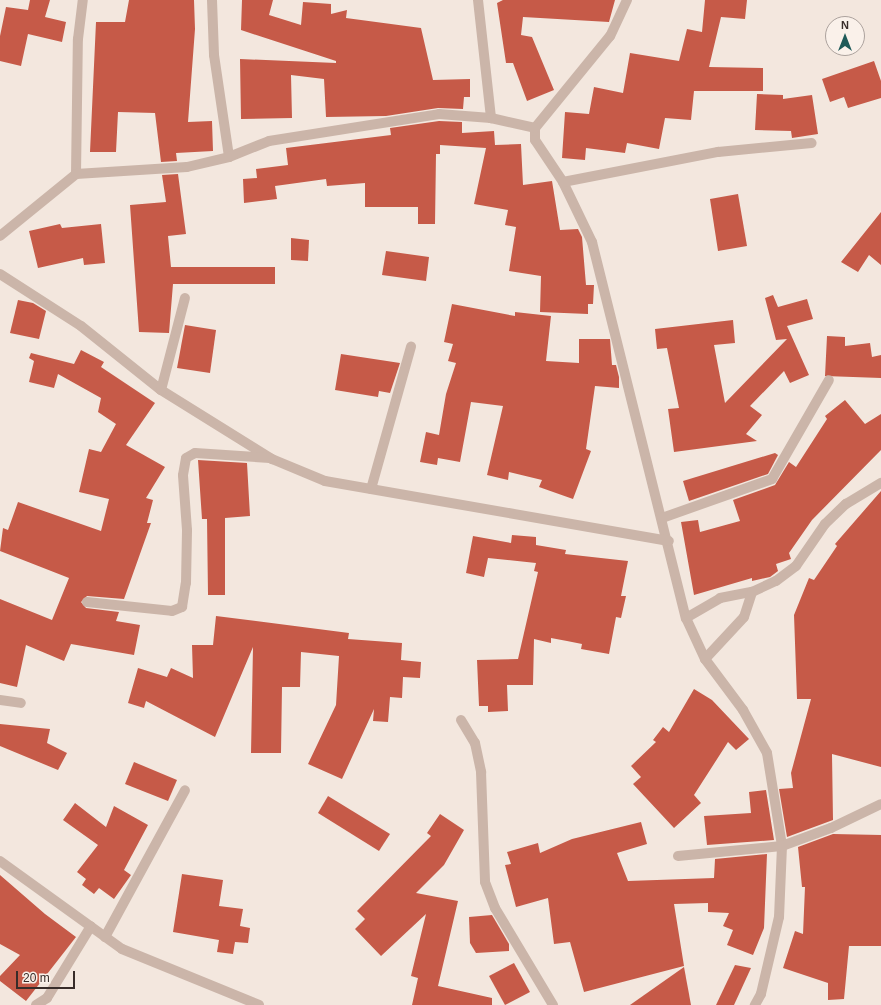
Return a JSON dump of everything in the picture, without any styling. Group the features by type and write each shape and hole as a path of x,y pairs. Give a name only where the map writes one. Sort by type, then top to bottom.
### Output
{"street":[{"path":"76,174 78,46 83,0"},
{"path":"212,0 214,55 229,157"},
{"path":"478,0 490,118"},
{"path":"627,0 610,36 535,128 536,140 563,182 592,242 669,541 686,618 705,659 743,710 767,753 782,846 779,917 761,994 755,1005"},
{"path":"0,236 76,174 151,171 229,157 269,142 316,132 439,114 490,118 535,128"},
{"path":"563,182 718,152 812,143"},
{"path":"0,274 88,330 161,390 272,458 325,480 669,541"},
{"path":"161,390 185,298"},
{"path":"371,489 411,347"},
{"path":"662,518 772,479 829,380"},
{"path":"87,602 172,611 182,607 186,583 187,530 183,475 186,458 195,453 272,458"},
{"path":"686,618 720,598 752,592 776,581 796,566 824,524 846,504 881,483"},
{"path":"705,659 744,617 752,592"},
{"path":"0,700 21,703"},
{"path":"461,720 475,743 482,772 485,882 495,908 553,1005"},
{"path":"105,937 185,790"},
{"path":"678,856 782,846 831,828 881,804"},
{"path":"0,861 122,949 259,1005"},
{"path":"36,1005 47,998 91,926"}],"building":[{"path":"30,0 50,0 45,17 66,22 62,42 28,34 21,66 0,61 0,36 6,7 28,10"},
{"path":"129,0 194,0 195,29 188,122 212,121 213,151 176,153 177,161 161,162 155,113 118,112 116,152 90,152 96,22 125,22"},
{"path":"242,0 273,0 269,15 301,25 303,2 331,4 331,14 347,10 346,18 421,28 433,80 470,79 470,97 464,97 463,109 438,108 386,116 326,117 324,79 291,75 292,118 241,119 240,59 336,63 336,61 241,30"},
{"path":"503,0 615,0 609,22 523,17 521,35 532,37 554,90 527,101 513,63 506,63 497,3"},
{"path":"705,0 747,0 745,19 721,17 709,67 763,68 763,91 694,91 691,120 665,118 659,149 627,143 625,153 586,148 585,160 562,158 565,112 589,114 594,87 623,93 630,53 679,61 687,29 702,32"},
{"path":"874,61 881,81 881,98 848,108 844,97 830,102 822,79"},
{"path":"757,94 783,95 783,99 812,95 818,134 792,138 791,131 755,130"},
{"path":"439,121 462,122 462,133 494,131 495,145 521,144 523,185 552,181 560,230 578,229 582,237 586,285 594,285 593,304 588,304 588,314 540,312 541,276 509,271 516,227 505,225 508,210 474,204 486,148 440,145 440,154 436,154 435,224 418,224 418,207 365,207 365,183 327,186 326,179 275,186 277,199 244,203 243,179 257,178 256,169 288,165 286,148 391,135 390,128"},
{"path":"178,174 186,234 168,236 171,267 275,267 275,284 173,284 169,333 139,332 130,205 166,202 162,175"},
{"path":"738,194 747,246 718,251 710,199"},
{"path":"881,212 881,265 869,255 858,272 841,262"},
{"path":"60,224 62,228 101,224 105,263 84,265 83,258 38,268 29,231"},
{"path":"291,238 309,240 308,261 291,260"},
{"path":"386,251 429,257 426,281 382,275"},
{"path":"773,295 778,307 807,299 813,319 787,326 809,375 790,383 784,371 750,406 762,415 746,434 757,441 674,452 668,409 679,408 667,348 657,349 655,329 733,320 735,343 714,345 725,403 787,339 776,340 765,298"},
{"path":"18,300 33,303 46,311 39,339 10,333"},
{"path":"452,304 515,316 515,312 551,316 546,361 579,363 579,339 610,339 612,365 616,365 619,377 619,388 595,386 586,449 591,451 573,499 539,487 542,480 509,472 508,480 487,475 503,406 471,402 460,462 438,458 437,465 420,462 426,432 439,435 446,394 456,363 448,361 453,344 444,342"},
{"path":"185,325 216,330 210,373 177,368"},
{"path":"827,336 845,337 845,346 870,343 872,357 881,355 881,378 825,376"},
{"path":"81,350 104,362 101,367 155,403 126,445 165,467 146,498 153,500 147,523 151,523 124,599 87,596 81,602 86,608 119,612 116,621 140,625 134,655 71,644 64,661 26,645 17,687 0,683 0,599 52,620 69,578 0,551 3,528 8,530 18,502 101,531 109,499 79,492 89,449 101,452 116,424 98,412 101,398 58,374 54,388 29,382 34,361 29,358 31,353 74,364"},
{"path":"341,354 400,363 390,393 379,391 378,397 335,390"},
{"path":"845,400 865,424 881,414 881,450 812,520 789,553 791,559 776,564 778,571 770,577 752,581 752,578 694,595 681,522 698,520 700,532 740,521 733,500 775,485 789,462 796,467 827,419 825,416"},
{"path":"775,453 778,455 768,474 689,501 683,481"},
{"path":"198,460 247,463 250,516 225,518 225,595 208,595 207,519 202,519"},
{"path":"881,491 881,767 832,754 833,820 787,837 779,789 793,788 791,773 811,699 797,699 794,615 809,578 814,580 837,546 835,544"},
{"path":"512,535 536,537 536,545 566,550 565,554 628,561 621,596 626,596 621,618 616,617 609,654 581,649 582,644 567,641 551,638 551,643 534,639 533,685 507,685 508,711 488,712 488,706 479,706 477,660 518,659 538,572 534,571 536,563 488,558 484,577 466,573 473,536 511,543"},
{"path":"216,616 349,633 348,639 402,643 401,660 421,662 420,678 403,677 402,698 390,697 388,722 373,721 374,709 342,779 308,764 336,705 339,656 301,652 300,687 282,687 281,753 251,753 253,647 215,737 146,701 144,708 128,703 138,668 167,677 171,668 193,678 192,645 213,645"},
{"path":"694,689 712,700 749,739 736,750 728,742 694,795 701,803 674,828 633,784 641,777 631,766 656,742 653,740 663,727 669,732"},
{"path":"0,724 50,729 47,743 67,753 58,770 0,746"},
{"path":"134,762 177,780 168,801 125,784"},
{"path":"766,790 774,840 707,845 704,816 751,813 749,792"},
{"path":"328,796 390,834 379,851 318,813"},
{"path":"75,803 106,827 114,806 148,825 124,870 131,875 114,899 99,888 94,894 82,885 86,879 77,872 98,845 63,820"},
{"path":"440,814 464,830 444,865 416,893 458,901 438,986 492,998 492,1005 412,1005 418,978 411,976 426,914 381,956 355,929 365,919 357,911 431,836 427,833"},
{"path":"641,822 647,844 617,853 628,881 714,878 715,859 767,854 764,928 753,955 727,945 733,930 723,926 729,913 708,912 708,903 674,904 684,966 584,992 570,942 554,944 548,898 516,907 505,865 511,864 507,852 538,843 540,853 572,839"},
{"path":"833,834 881,835 881,946 849,946 844,999 828,1000 828,983 783,968 795,931 803,934 805,887 802,887 798,847"},
{"path":"182,874 223,880 219,906 243,909 240,926 250,928 248,943 235,942 233,954 217,952 219,940 173,932"},
{"path":"0,875 45,914 76,937 26,1001 0,981 0,976 20,955 0,944"},
{"path":"492,915 509,944 509,951 476,953 470,943 469,917"},
{"path":"514,963 530,992 505,1005 489,976"},
{"path":"735,965 751,968 734,1005 716,1005"},
{"path":"684,967 691,1005 630,1005"}]}
